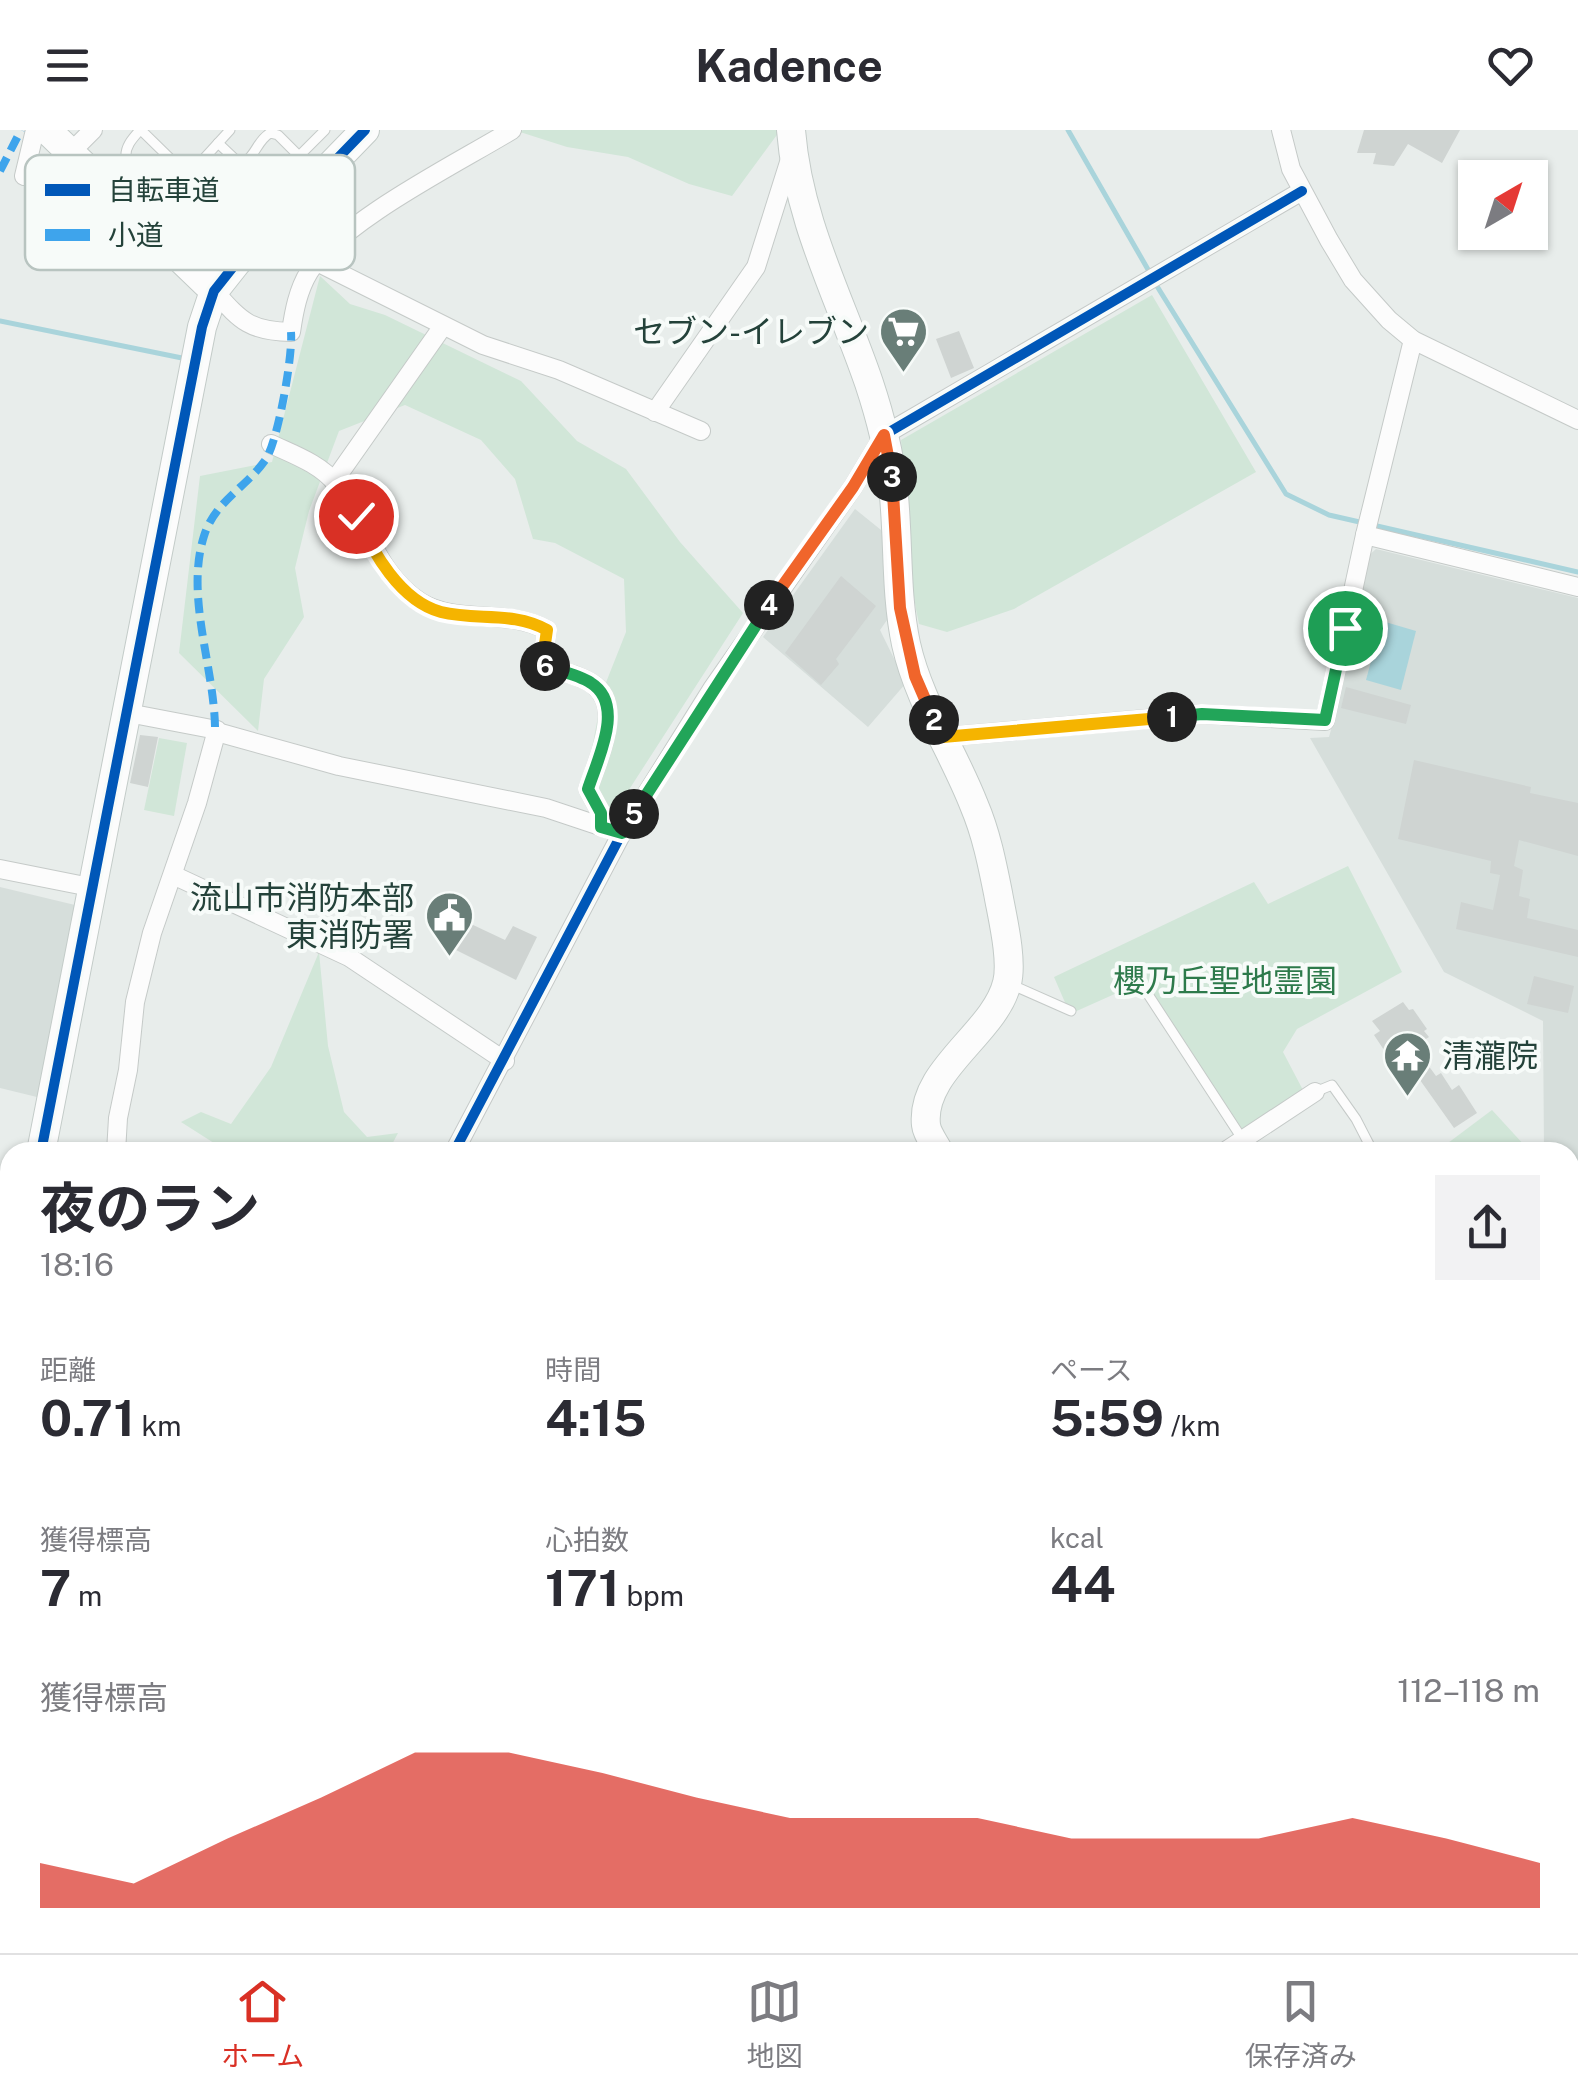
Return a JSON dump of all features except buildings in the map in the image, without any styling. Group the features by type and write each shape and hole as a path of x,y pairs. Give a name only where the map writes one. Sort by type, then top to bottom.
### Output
{"street":[{"path":"29,155 35,130"},
{"path":"47,130 70,153 93,130"},
{"path":"340,155 365,130"},
{"path":"355,229 395,200 512,130"},
{"path":"1281,130 1291,169 1302,191 1353,280 1380,312 1413,340 1578,420"},
{"path":"656,412 756,267 792,140"},
{"path":"792,140 810,232 868,381 884,435 893,486 896,560 906,645 915,676 986,837 1007,951 1007,983 990,1014 928,1101 926,1128 934,1142"},
{"path":"24,176 25,172"},
{"path":"460,1142 622,833 712,689 853,487 884,435 1302,191"},
{"path":"192,270 242,322 256,328 291,332 299,292 311,270"},
{"path":"44,1142 202,327 214,291 232,270"},
{"path":"332,270 443,326 701,432"},
{"path":"334,481 443,326"},
{"path":"943,737 1202,714 1325,720 1413,340"},
{"path":"270,444 297,456 334,481 376,555 420,602 440,612 507,616 547,630 542,665 592,683 600,692 609,719 588,789 601,813 601,827"},
{"path":"1368,524 1578,586"},
{"path":"128,713 215,728 217,732 340,766 546,808 622,833"},
{"path":"117,1142 135,1002 152,933 217,732"},
{"path":"0,870 95,888"},
{"path":"173,875 348,958 505,1061"},
{"path":"1240,1142 1314,1092"}],"lane":[{"path":"126,155 140,130 166,155"},
{"path":"207,155 230,130"},
{"path":"300,155 325,130"},
{"path":"252,155 261,138 270,133 298,155"},
{"path":"218,143 230,155"},
{"path":"1138,979 1243,1140"},
{"path":"1007,983 1071,1010"},
{"path":"1314,1092 1332,1086 1368,1142"}],"shaded area":[{"path":"855,509 886,534 892,613 880,630 906,683 868,727 763,637"},
{"path":"1376,549 1578,598 1578,1142 1544,1142 1543,1021 1444,972 1310,738 1329,737 1341,694 1338,686 1359,605 1355,600 1366,558"},
{"path":"0,887 75,905 41,1098 0,1088"}],"green space":[{"path":"520,132 779,132 732,196 689,184 628,157 567,147"},
{"path":"320,276 350,304 385,315 521,381 577,441 626,469 680,542 743,613 612,816 586,780 603,690 626,632 624,579 555,543 533,539 515,479 481,440 405,405 339,431 309,511 295,568 304,617 264,679 258,731 179,653 200,476 272,462"},
{"path":"1152,295 1256,472 1014,609 947,632 919,624 909,555 901,440"},
{"path":"159,738 187,743 174,816 144,810"},
{"name":"櫻乃丘聖地霊園","path":"1348,866 1402,972 1297,1029 1283,1052 1304,1092 1234,1136 1137,984 1070,1014 1054,977 1254,882 1268,904"},
{"path":"319,952 328,1046 344,1112 367,1137 398,1133 393,1142 212,1142 181,1122 201,1112 231,1124 271,1067"},
{"path":"1492,1110 1521,1142 1449,1142"}],"water":[{"path":"1382,621 1416,631 1401,690 1366,680"}],"waterway":[{"path":"1068,130 1150,273"},
{"path":"1155,283 1286,494 1329,515 1578,572"},
{"path":"0,321 182,358"}],"marked path":[{"path":"0,171 21,130"},
{"path":"215,727 199,607 199,559 204,536 216,513 258,469 271,449 284,397 291,332"}],"cycle path":[{"path":"341,155 365,130"},
{"path":"459,1142 622,833 712,689 853,487 884,435 1302,191"},
{"path":"43,1142 202,327 214,291 231,270"}],"place":[{"name":"セブン-イレブン","path":"904,374"},
{"name":"流山市消防本部 東消防署","path":"449,958"},
{"name":"清瀧院","path":"1407,1098"}],"route":[{"path":"356,516 376,555 420,602 440,612 507,616 547,630 542,665 592,683 600,692 609,719 588,789 601,813 601,827 622,833 712,689 853,487 884,435 893,486 896,560 906,645 930,714 943,737 1202,714 1325,720 1345,628"}]}
